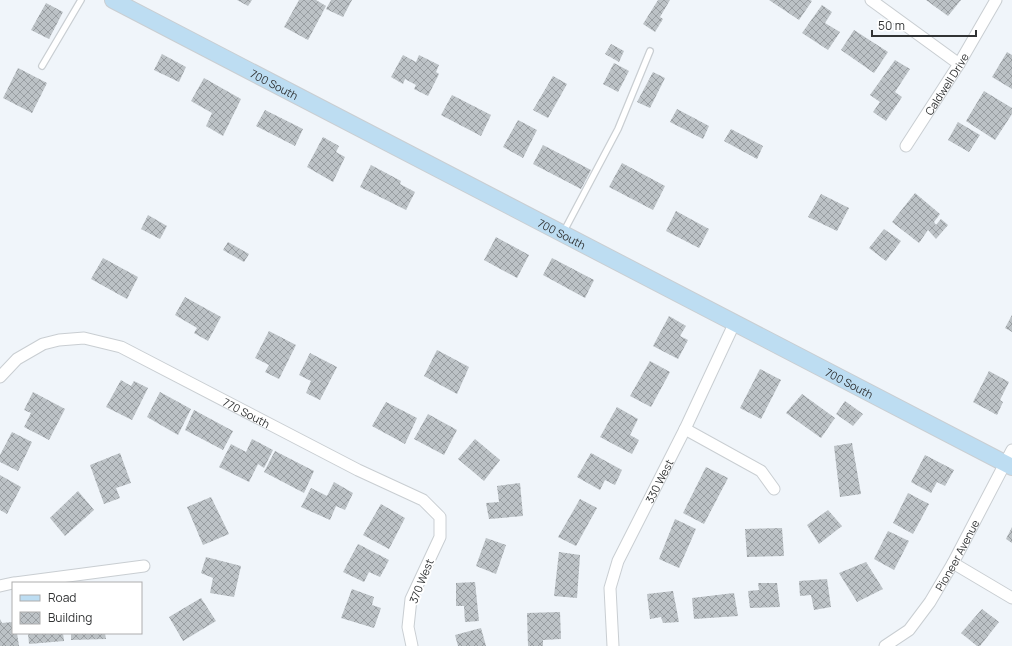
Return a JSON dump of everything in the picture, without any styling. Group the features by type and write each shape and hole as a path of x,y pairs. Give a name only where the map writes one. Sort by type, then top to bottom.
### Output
{"street":[{"name":"700 South","path":"113,0 735,322 1010,460"},
{"path":"871,0 958,64"},
{"name":"Caldwell Drive","path":"906,146 958,64 996,0"},
{"name":"330 West","path":"613,646 610,588 618,561 685,429 735,322"},
{"name":"770 South","path":"0,377 17,359 43,344 59,340 84,338 121,346 358,470 423,500 440,517"},
{"path":"685,429 761,471 774,489"},
{"name":"Pioneer Avenue","path":"885,646 909,630 930,602 1010,460"},
{"name":"370 West","path":"412,646 408,627 412,598 440,537 440,517"},
{"path":"953,563 1012,598"},
{"path":"22,582 144,566"},
{"path":"0,586 12,583"}],"lane":[{"path":"42,66 81,0"},
{"path":"562,233 618,129 650,51"}],"building":[{"path":"237,0 252,0 248,6"},
{"path":"299,0 316,0 326,6 308,40 284,27"},
{"path":"331,0 352,0 343,17 326,9"},
{"path":"658,0 670,0 660,17 663,19 655,32 643,24"},
{"path":"769,0 810,0 812,1 799,20"},
{"path":"926,0 961,0 948,16"},
{"path":"46,3 63,12 49,39 31,30"},
{"path":"822,5 832,12 825,23 840,32 828,50 802,33"},
{"path":"854,30 888,52 874,73 841,50"},
{"path":"611,44 624,51 619,62 605,54"},
{"path":"1007,52 1012,55 1012,89 992,77"},
{"path":"162,54 186,67 179,82 154,70"},
{"path":"403,55 416,62 419,55 439,65 436,72 439,74 428,96 414,89 416,85 405,79 403,84 391,77"},
{"path":"895,60 910,69 895,92 902,97 886,121 873,112 880,102 870,95"},
{"path":"614,63 629,71 618,92 603,84"},
{"path":"18,68 47,83 32,113 3,98"},
{"path":"653,72 665,78 650,108 637,102"},
{"path":"553,76 567,84 548,118 533,110"},
{"path":"204,78 241,99 223,136 206,126 212,113 191,101"},
{"path":"984,91 1012,108 1012,114 995,140 966,121"},
{"path":"452,95 491,115 481,136 441,115"},
{"path":"677,109 709,126 703,139 670,122"},
{"path":"265,110 303,129 295,146 256,126"},
{"path":"518,120 537,130 523,158 503,147"},
{"path":"958,122 980,135 969,152 948,140"},
{"path":"731,129 763,146 757,159 724,141"},
{"path":"323,137 339,146 336,152 345,157 333,182 307,167"},
{"path":"543,145 591,170 581,189 533,164"},
{"path":"622,163 665,186 653,210 609,187"},
{"path":"371,165 401,181 400,184 415,192 406,210 360,187"},
{"path":"915,193 940,214 934,222 936,225 941,219 948,225 936,239 928,230 919,243 892,222"},
{"path":"821,194 849,208 837,231 808,217"},
{"path":"676,211 709,229 699,248 666,231"},
{"path":"148,215 167,226 160,239 141,229"},
{"path":"884,229 901,241 886,261 869,248"},
{"path":"496,237 529,255 517,278 484,260"},
{"path":"228,242 249,254 244,262 223,250"},
{"path":"103,258 138,277 127,299 91,279"},
{"path":"552,258 594,280 585,298 543,275"},
{"path":"185,297 221,317 208,341 194,333 197,328 175,315"},
{"path":"1012,315 1012,332 1005,328"},
{"path":"669,316 686,326 680,336 688,340 678,359 653,346"},
{"path":"269,331 296,345 279,379 265,372 269,365 255,358"},
{"path":"437,350 469,367 457,394 424,376"},
{"path":"310,353 337,367 320,400 306,393 311,381 299,375"},
{"path":"650,361 670,372 651,407 630,396"},
{"path":"760,369 781,380 761,419 740,408"},
{"path":"989,371 1009,382 1000,400 1003,402 997,415 973,402"},
{"path":"121,380 131,386 134,381 148,388 132,420 106,407"},
{"path":"33,392 65,409 49,440 24,427 31,413 24,410"},
{"path":"160,392 191,409 178,435 147,417"},
{"path":"802,394 835,418 821,438 786,413"},
{"path":"845,401 863,414 853,426 836,414"},
{"path":"386,402 417,418 405,444 372,426"},
{"path":"617,407 638,419 630,435 639,440 632,454 600,437"},
{"path":"194,410 233,431 223,450 185,430"},
{"path":"428,414 457,430 444,455 414,439"},
{"path":"12,432 32,442 18,471 0,462 0,455"},
{"path":"252,439 273,450 264,468 258,464 249,482 219,467 231,444 246,452"},
{"path":"475,439 500,460 484,481 458,459"},
{"path":"852,443 861,494 840,497 834,446"},
{"path":"275,451 314,471 304,493 264,472"},
{"path":"120,453 131,483 116,488 120,498 104,504 90,465"},
{"path":"591,453 622,470 615,485 605,480 600,490 577,477"},
{"path":"925,455 954,470 945,486 937,482 931,493 911,482"},
{"path":"706,467 728,478 704,524 683,513"},
{"path":"0,475 21,487 7,514 0,510"},
{"path":"334,482 353,493 345,510 336,506 330,520 301,507 311,488 327,496"},
{"path":"520,483 523,516 489,519 486,503 499,502 497,486"},
{"path":"78,491 94,510 65,536 50,518"},
{"path":"908,493 929,504 913,534 893,523"},
{"path":"211,497 229,534 203,545 187,507"},
{"path":"580,499 597,508 576,546 558,537"},
{"path":"381,504 405,518 389,549 363,535"},
{"path":"828,510 842,526 819,544 807,525"},
{"path":"675,519 696,529 679,568 659,559"},
{"path":"1012,527 1012,543 1006,539"},
{"path":"782,528 784,556 747,557 745,529"},
{"path":"888,531 909,541 894,570 874,559"},
{"path":"486,538 506,545 496,574 476,566"},
{"path":"358,544 389,560 380,577 369,572 364,582 343,572"},
{"path":"559,552 580,555 577,598 554,596"},
{"path":"206,557 241,566 234,597 210,593 213,578 201,573"},
{"path":"866,562 883,589 857,602 839,573"},
{"path":"827,579 831,607 814,610 811,595 800,596 799,581"},
{"path":"475,582 479,621 465,622 464,606 456,606 456,583"},
{"path":"758,583 777,583 780,607 750,608 748,591 759,590"},
{"path":"352,589 374,597 372,605 381,608 374,628 341,618"},
{"path":"673,591 679,622 663,623 661,617 650,619 647,594"},
{"path":"734,593 738,616 694,619 692,598"},
{"path":"201,598 216,621 183,641 169,617"},
{"path":"982,609 999,622 980,646 977,646 961,633"},
{"path":"560,612 561,639 543,640 543,646 528,646 527,613"},
{"path":"0,619 2,623 12,622 12,634 17,634 19,646 0,646"},
{"path":"481,628 486,646 458,646 455,635"},
{"path":"28,634 63,634 64,641 29,644"},
{"path":"71,634 105,634 106,639 71,640"}]}
